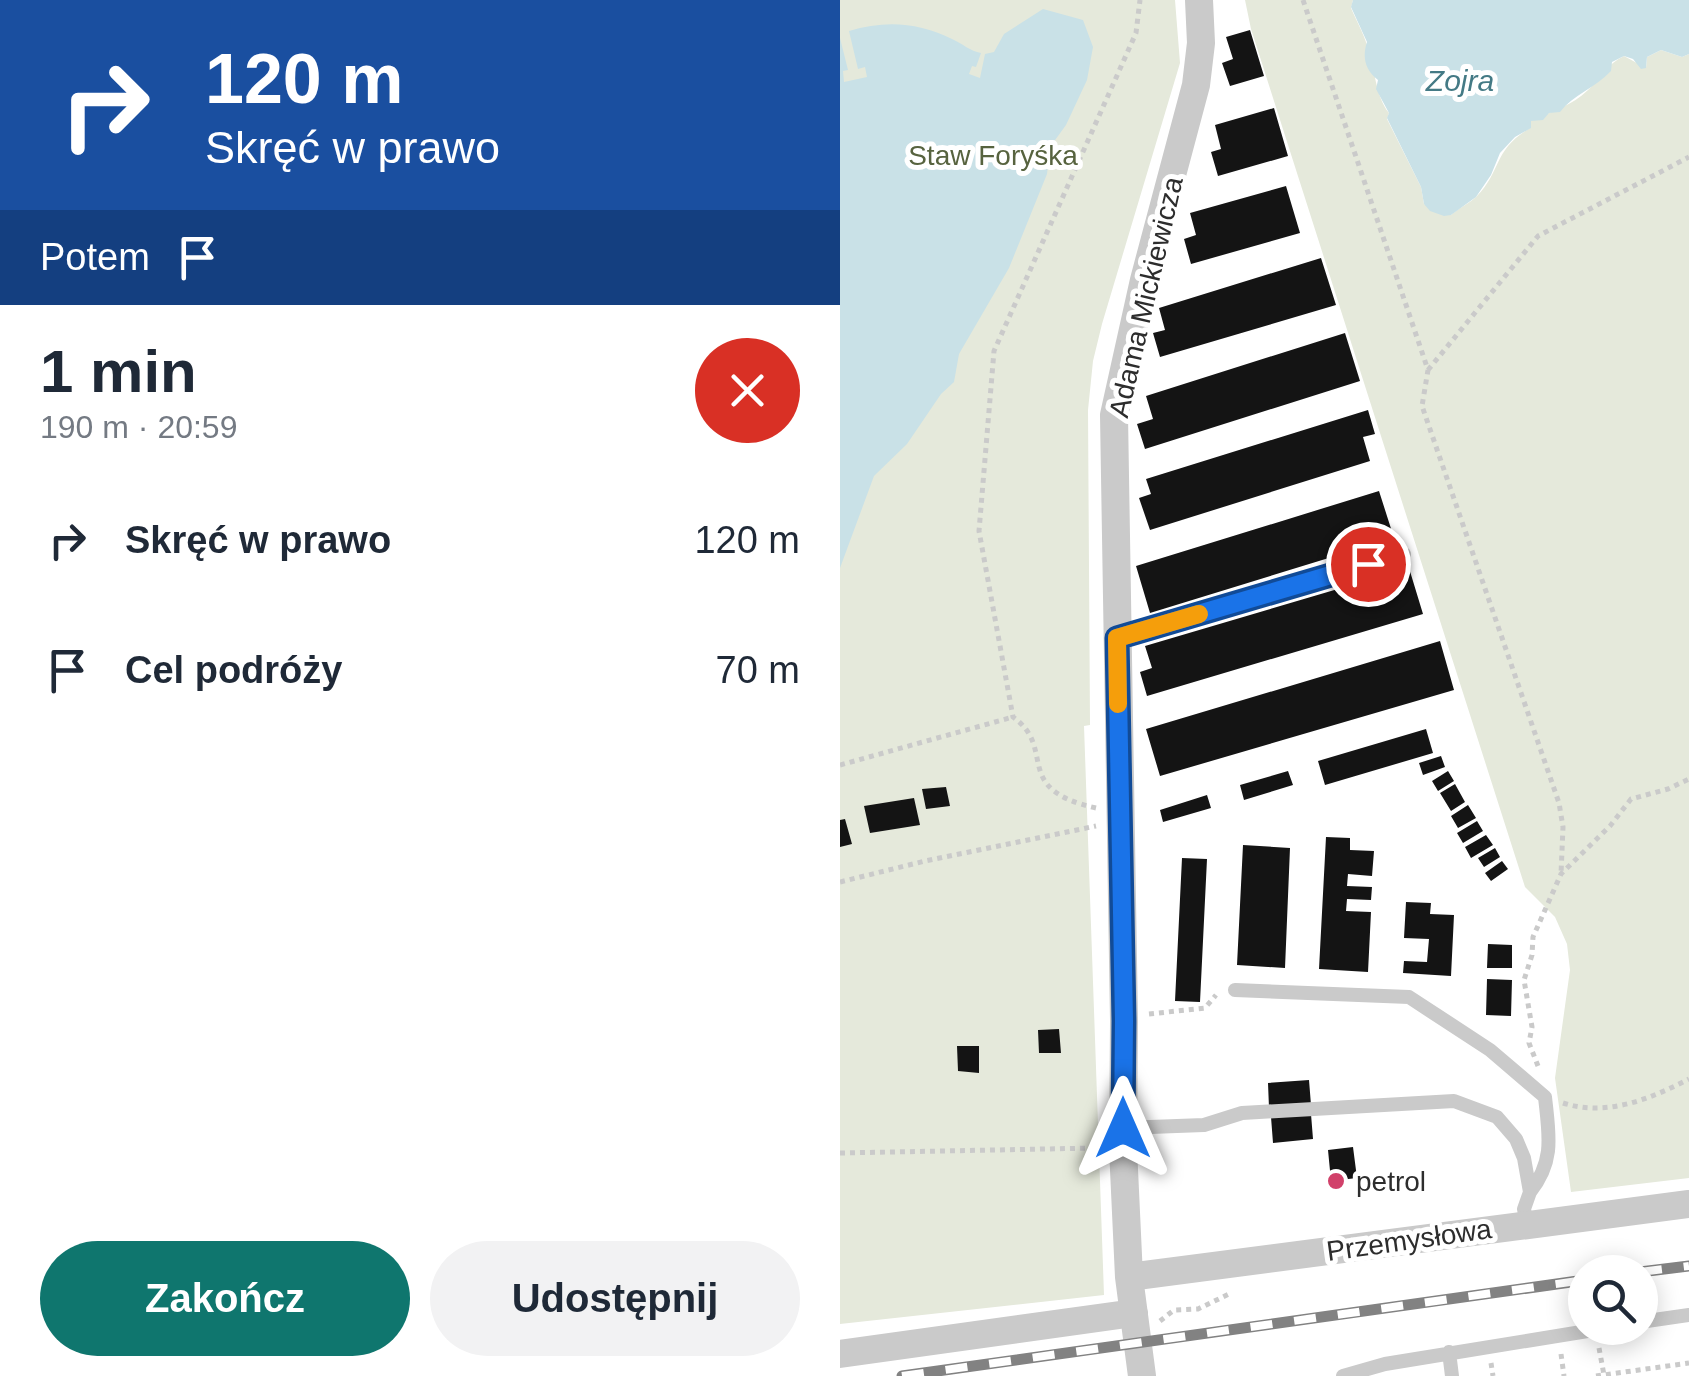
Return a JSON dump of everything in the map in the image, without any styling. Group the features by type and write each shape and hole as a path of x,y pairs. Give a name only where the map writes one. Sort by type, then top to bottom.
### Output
{"street":[{"name":"Adama Mickiewicza","path":"1142,1376 1130,1277 1123,1138 1114,415 1144,280 1196,85 1201,43 1199,0"},
{"name":"Przemysłowa","path":"1130,1277 1689,1204"},
{"path":"840,1354 1135,1324"}],"lane":[{"path":"1117,638 1404,554"},
{"path":"1228,990 1409,997 1490,1050 1545,1097 1551,1148 1524,1210 1527,1224"},
{"path":"1123,1138 1204,1125 1242,1114 1454,1100 1498,1117 1516,1139 1530,1192"},
{"path":"1658,1319 1689,1315"},
{"path":"1343,1376 1448,1352 1568,1338"},
{"path":"1448,1352 1452,1376"}],"path":[{"path":"1096,808 1070,803 1050,788 1037,766 1032,736 1013,717 978,531 994,351 1136,32 1140,0"},
{"path":"1303,0 1428,370 1422,406 1559,803 1561,874"},
{"path":"1428,370 1538,236 1688,158"},
{"path":"840,765 1013,717"},
{"path":"1689,779 1631,799 1610,826 1561,874 1532,937 1532,955 1524,980 1532,1026 1529,1043 1545,1097 1576,1108 1624,1107 1689,1079"},
{"path":"840,882 926,860 1096,826"},
{"path":"1124,1021 1160,1012 1204,1008 1228,990"},
{"path":"840,1153 1123,1138"},
{"path":"1135,1324 1157,1326 1168,1313 1208,1306 1238,1289"},
{"path":"1603,1345 1604,1375"},
{"path":"1560,1348 1564,1376"},
{"path":"1596,1376 1689,1364"}],"green space":[{"name":"Staw Foryśka","path":"840,0 1175,0 1180,63 1102,324 1088,410 1090,725 1084,726 1104,1295 840,1324"},
{"path":"1245,0 1353,0 1351,8 1367,45 1378,90 1389,113 1387,119 1421,187 1424,204 1451,215 1485,187 1504,152 1530,128 1531,121 1582,96 1618,59 1624,56 1646,68 1647,57 1661,50 1682,57 1689,54 1689,1178 1571,1192 1555,1078 1570,970 1567,944 1555,917 1525,887 1251,29"}],"water":[{"name":"Zojra","path":"1353,0 1689,0 1689,54 1682,57 1661,50 1647,57 1646,68 1641,69 1633,59 1624,56 1612,62 1611,71 1560,112 1531,121 1531,128 1515,137 1500,153 1476,197 1444,216 1424,204 1421,187 1387,118 1389,113 1376,89 1378,80 1366,63 1367,42 1351,7"},
{"path":"1043,9 1083,20 1093,47 1087,80 1066,125 1050,147 1047,174 1009,268 959,354 954,382 941,394 907,444 874,476 840,568 840,38 848,70 843,71 844,82 867,77 865,67 858,69 849,31 888,24 927,29 981,53 969,74 980,78 985,54 994,52 1004,34"}],"building":[{"path":"1250,30 1264,76 1230,86 1222,63 1233,59 1226,37"},
{"path":"1274,108 1288,156 1218,176 1211,152 1221,149 1215,125"},
{"path":"1286,186 1300,233 1191,264 1184,239 1196,235 1190,213"},
{"path":"1321,258 1336,305 1160,357 1153,333 1165,330 1159,308"},
{"path":"1345,333 1360,381 1145,449 1137,424 1153,419 1146,396"},
{"path":"1368,410 1375,434 1363,437 1370,461 1150,530 1139,498 1151,494 1146,479"},
{"path":"1379,491 1394,538 1150,613 1136,566"},
{"path":"1409,568 1423,614 1147,696 1140,672 1152,668 1145,646"},
{"path":"1440,641 1454,690 1160,776 1146,729"},
{"path":"1426,729 1433,753 1325,785 1318,761"},
{"path":"1441,756 1445,767 1423,775 1419,763"},
{"path":"1288,771 1293,785 1244,800 1240,785"},
{"path":"1448,771 1454,781 1438,791 1432,781"},
{"path":"1455,784 1465,802 1451,811 1440,793"},
{"path":"946,787 950,806 926,809 922,789"},
{"path":"1207,795 1211,808 1163,822 1160,810"},
{"path":"914,798 920,825 870,833 864,806"},
{"path":"1468,805 1476,818 1458,828 1451,816"},
{"path":"845,819 852,844 840,847 840,820"},
{"path":"1477,821 1483,831 1463,843 1457,833"},
{"path":"1486,835 1493,845 1471,858 1465,847"},
{"path":"1326,837 1350,838 1350,850 1374,851 1372,876 1348,874 1347,886 1372,887 1371,900 1347,899 1346,911 1371,912 1368,972 1319,969"},
{"path":"1243,845 1290,848 1285,968 1237,965"},
{"path":"1495,848 1500,857 1484,867 1478,858"},
{"path":"1182,858 1207,859 1200,1002 1175,1001"},
{"path":"1502,861 1508,869 1491,881 1485,873"},
{"path":"1406,902 1431,903 1430,914 1454,915 1451,976 1403,973 1404,961 1427,962 1429,939 1404,938"},
{"path":"1488,944 1512,945 1512,968 1487,968"},
{"path":"1487,979 1512,980 1511,1016 1486,1015"},
{"path":"1059,1029 1061,1053 1039,1053 1038,1030"},
{"path":"957,1046 979,1046 979,1073 958,1071"},
{"path":"1309,1080 1311,1105 1269,1108 1268,1083"},
{"path":"1311,1114 1313,1139 1273,1143 1271,1117"},
{"path":"1353,1147 1357,1178 1331,1181 1328,1150"}],"railway":[{"path":"1658,1270 1689,1266"},
{"path":"902,1376 1568,1282"}],"slow traffic":[{"path":"1118,704 1117,638 1199,614"}],"place":[{"name":"petrol","path":"1336,1181"}],"route":[{"path":"1123,1128 1117,638 1368,564"}]}
